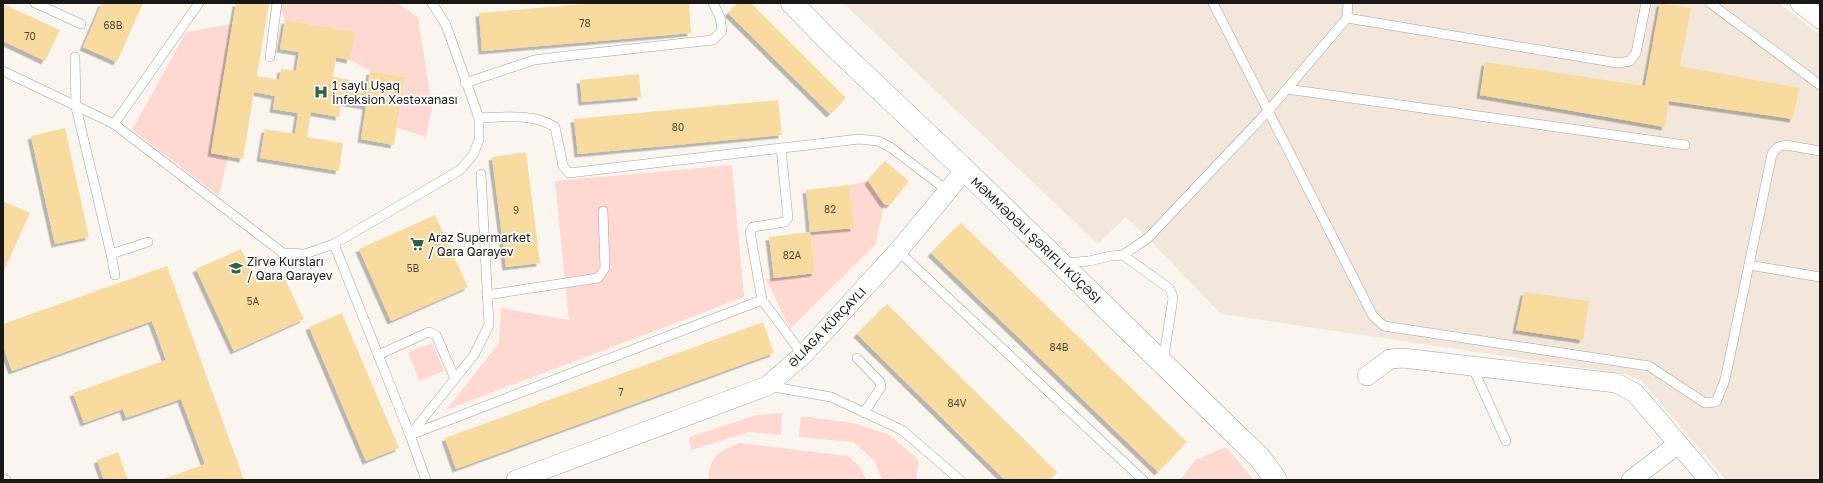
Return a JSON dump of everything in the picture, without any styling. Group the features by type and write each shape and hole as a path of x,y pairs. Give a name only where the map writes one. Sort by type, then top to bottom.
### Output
{"street":[{"name":"MƏMMƏDƏLI ŞƏRIFLI KÜÇƏSI","path":"792,3 833,45 965,170 1260,458 1276,480"},
{"path":"1800,3 1820,19"},
{"path":"516,480 767,386 802,356 898,251 965,170"},
{"path":"1367,376 1390,359 1403,358 1616,383 1635,393 1709,480"},
{"path":"1631,480 1678,444"}],"lane":[{"path":"35,3 81,24"},
{"path":"114,124 199,3"},
{"path":"270,57 277,3"},
{"path":"3,71 114,124 282,253 305,254 334,244 460,170 473,155 478,140 479,118 465,83 446,26 432,3"},
{"path":"465,83 534,60 713,40 722,31 720,17 713,3"},
{"path":"1213,3 1373,316 1384,326 1649,366 1705,403 1716,402 1725,380 1772,154 1778,147 1786,145 1820,151"},
{"path":"1060,263 1089,261 1110,256 1123,255 1148,238 1287,89 1347,18 1348,3"},
{"path":"1347,18 1618,63 1630,61 1636,53 1646,3"},
{"path":"1710,3 1820,84"},
{"path":"75,57 76,107 111,254 114,275"},
{"path":"1287,89 1685,145"},
{"path":"479,118 516,116 546,121 555,127 563,166 568,173 859,139 878,141 890,147 948,190"},
{"path":"781,148 788,218 785,222 753,227 750,232 762,300 802,356"},
{"path":"410,435 474,355 489,325 481,174"},
{"path":"487,294 598,278 605,268 603,211"},
{"path":"111,254 148,242"},
{"path":"334,244 410,435 426,480"},
{"path":"898,251 1143,480"},
{"path":"1123,255 1170,289 1173,298 1163,363"},
{"path":"1749,265 1820,277"},
{"path":"410,435 762,300"},
{"path":"378,355 429,332 436,335 455,379"},
{"path":"857,358 880,382 881,387 864,413"},
{"path":"1472,366 1506,441"},
{"path":"767,386 831,397 902,430 960,480"}],"shaded area":[{"path":"279,3 397,3 418,17 432,108 426,137 397,128 405,77 370,71 350,60 348,31 285,20"},
{"path":"843,3 1779,3 1820,35 1820,480 1726,480 1642,381 1625,374 1221,314 1126,217 1098,244"},
{"path":"232,24 211,153 228,156 219,196 132,130 186,32"},
{"path":"732,165 744,297 446,410 499,343 501,308 569,320 555,181"},
{"path":"868,181 884,204 876,244 790,329 766,279 815,273 810,232 853,228 849,185"},
{"path":"432,343 444,371 419,381 408,352"},
{"path":"782,413 781,435 749,432 691,450 689,437 757,415"},
{"path":"801,416 853,423 888,434 919,460 916,480 882,480 875,461 853,442 799,437"},
{"path":"739,443 848,456 861,468 866,480 708,480 711,465 716,456 720,452"},
{"path":"1226,447 1254,480 1180,480 1195,460"}],"building":[{"path":"102,3 143,3 117,62 83,47"},
{"path":"236,3 269,3 257,76 279,80 281,69 296,71 299,52 280,49 285,20 355,32 350,60 336,57 333,77 350,80 348,91 366,93 370,71 405,77 394,145 361,139 366,106 341,102 339,117 311,112 307,137 343,143 339,171 260,158 265,129 295,134 298,113 273,109 275,96 254,92 243,159 211,153"},
{"path":"595,3 689,3 691,33 482,51 479,13"},
{"path":"738,3 751,3 846,98 830,114 728,13"},
{"path":"1660,3 1691,8 1680,66 1799,88 1793,119 1669,101 1665,127 1480,95 1485,62 1645,86"},
{"path":"3,4 60,30 45,61 3,41"},
{"path":"639,74 641,97 582,102 580,80"},
{"path":"778,100 782,135 578,154 574,119"},
{"path":"65,128 89,237 55,244 31,136"},
{"path":"526,152 540,263 506,267 492,157"},
{"path":"885,161 909,181 890,205 884,204 868,181"},
{"path":"849,185 854,228 810,232 806,190"},
{"path":"3,201 30,213 3,273"},
{"path":"435,215 468,287 391,321 359,249"},
{"path":"961,223 1187,442 1158,472 931,253"},
{"path":"810,232 815,273 774,278 769,237"},
{"path":"241,249 257,283 281,271 304,319 234,351 196,269"},
{"path":"167,266 244,480 161,480 205,464 181,399 126,418 123,409 84,423 73,393 166,360 152,321 12,371 3,346 3,324"},
{"path":"1524,292 1589,301 1583,340 1516,330"},
{"path":"887,304 1057,472 1049,480 1005,480 857,334"},
{"path":"342,313 399,448 366,461 309,327"},
{"path":"763,322 774,353 456,469 445,438"},
{"path":"118,452 128,480 104,480 97,460"}],"place":[{"name":"1 saylı Uşaq İnfeksion Xəstəxanası","path":"321,92"},
{"name":"Araz Supermarket / Qara Qarayev","path":"417,244"},
{"name":"Zirvə Kursları / Qara Qarayev","path":"236,268"}]}
